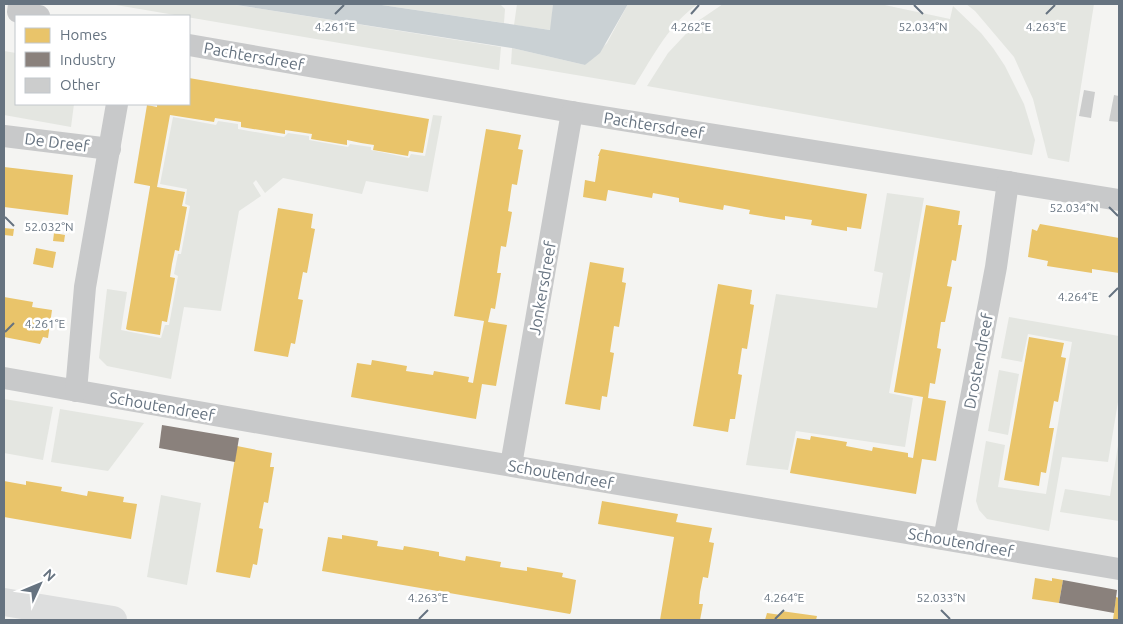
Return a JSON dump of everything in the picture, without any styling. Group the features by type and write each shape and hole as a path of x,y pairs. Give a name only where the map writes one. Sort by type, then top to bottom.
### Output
{"main road":[{"path":"4,602 113,620"}],"street":[{"path":"19,4 18,12 34,15"},
{"name":"Pachtersdreef","path":"190,45 572,112 1119,200"},
{"name":"De Dreef","path":"76,391 86,287 117,105"},
{"name":"Jonkersdreef","path":"511,465 572,112"},
{"name":"De Dreef","path":"4,136 110,149"},
{"name":"Drostendreef","path":"944,540 996,267 1008,182"},
{"name":"Schoutendreef","path":"4,378 1119,569"}],"shaded area":[{"path":"110,4 230,4 501,47 499,70 190,18 190,15 175,15"},
{"path":"230,4 375,4 550,30 553,4 628,4 600,53 585,65 512,48"},
{"path":"375,4 500,4 505,9 504,23"},
{"path":"517,4 553,4 551,30 514,25"},
{"path":"628,4 698,4 671,30 635,85 511,64 512,48 585,65 607,43"},
{"path":"723,4 880,4 950,19 953,6 981,33 1005,66 1024,104 1035,140 1032,155 647,86 668,53 698,21"},
{"path":"966,4 1094,4 1069,162 1048,158 1033,99 1014,57 975,11"},
{"path":"4,51 15,53 15,105 74,105 71,127 4,115"},
{"path":"433,115 442,116 428,192 366,181 362,194 283,178 265,193 256,180 253,183 261,196 239,211 221,311 184,307 171,379 107,366 99,358 107,289 127,292 121,330 161,338 165,325 169,325 178,276 174,274 178,254 181,254 190,206 185,204 187,189 160,184 173,117 216,125 218,121 238,124 238,129 284,137 288,133 309,136 309,140 348,147 350,144 371,147 371,150 409,158 411,154 425,156"},
{"path":"887,193 924,198 889,393 913,398 905,447 796,431 788,470 746,465 776,294 877,308 883,273 874,271"},
{"path":"1009,317 1119,336 1119,396 1108,462 1062,457 1049,531 987,519 979,510 976,501 986,441 1005,445 998,487 1046,494 1072,342 1028,334 1022,362 1001,358"},
{"path":"999,370 1019,374 1008,435 988,431"},
{"path":"4,399 53,407 43,460 4,453"},
{"path":"60,409 144,423 108,471 51,462"},
{"path":"1119,439 1119,521 1060,512 1065,489 1110,496"},
{"path":"161,495 201,503 187,585 147,577"}],"building: Homes":[{"path":"190,78 429,119 423,153 409,151 408,156 373,150 374,145 347,140 347,145 311,139 312,134 285,130 285,134 241,127 241,122 215,118 214,122 170,115 157,187 185,192 182,206 187,207 179,251 175,250 172,264 170,277 175,278 167,322 162,321 160,335 126,329 150,187 134,183 147,105 157,107 157,105 190,105"},
{"path":"486,129 521,135 518,149 523,150 517,185 512,184 508,211 512,212 506,247 501,246 497,273 501,273 495,309 491,308 488,322 507,325 496,386 482,384 476,419 351,397 357,363 371,365 372,360 407,366 406,371 433,375 434,371 469,377 468,382 473,383 484,321 454,316"},
{"path":"601,149 867,194 861,229 847,227 847,231 811,225 812,220 785,216 785,220 749,214 750,210 724,205 723,210 679,202 679,198 653,193 652,198 608,190 606,201 583,197 585,180 595,182 598,156"},
{"path":"4,167 73,175 68,215 4,207"},
{"path":"926,205 960,211 958,225 962,225 956,261 952,260 947,286 952,287 945,322 941,322 937,348 941,349 935,384 930,383 928,398 946,401 936,461 922,459 916,494 790,473 797,438 810,440 811,436 847,442 846,446 872,451 873,447 908,453 908,457 913,458 923,397 894,392"},
{"path":"278,208 313,214 311,228 315,229 307,273 303,272 298,299 303,300 295,344 291,343 288,357 254,351"},
{"path":"1040,224 1119,238 1119,273 1092,269 1092,273 1047,266 1048,261 1028,257 1032,229 1037,231"},
{"path":"4,228 14,229 13,236 4,235"},
{"path":"54,233 65,235 64,242 53,241"},
{"path":"36,248 56,252 53,268 33,264"},
{"path":"590,262 624,268 622,282 626,283 619,327 614,326 610,352 614,353 607,397 602,396 600,410 565,404"},
{"path":"718,284 752,290 750,304 754,305 747,349 742,348 738,374 742,375 735,419 730,419 728,432 693,426"},
{"path":"4,297 33,302 32,307 52,310 48,338 43,337 40,344 4,337"},
{"path":"1029,337 1064,343 1061,357 1066,358 1058,402 1054,401 1049,428 1054,428 1046,473 1041,472 1039,486 1004,480"},
{"path":"237,446 272,453 270,467 274,467 268,503 264,502 259,528 263,529 257,565 253,564 250,578 216,572"},
{"path":"4,481 26,485 26,481 62,487 61,491 87,496 88,491 124,497 123,502 137,504 131,539 4,517"},
{"path":"602,501 678,514 676,522 712,528 709,542 714,543 708,578 703,577 700,592 699,604 703,604 700,620 660,620 674,537 598,524"},
{"path":"342,535 378,541 377,546 403,550 404,546 439,552 439,556 465,561 466,556 501,562 500,567 527,571 527,567 563,573 562,577 576,580 571,612 570,614 322,571 328,537 342,539"},
{"path":"1035,578 1052,581 1052,578 1063,580 1059,603 1032,599"},
{"path":"1116,597 1119,598 1119,620 1113,620"},
{"path":"781,611 817,616 816,620 765,620 767,613 781,615"}],"building: Industry":[{"path":"162,425 239,438 235,462 159,448"},
{"path":"1063,580 1117,590 1114,613 1059,603"}],"building: Other":[{"path":"1084,90 1095,92 1091,118 1079,116"},
{"path":"1114,95 1119,96 1119,122 1109,121"}]}
